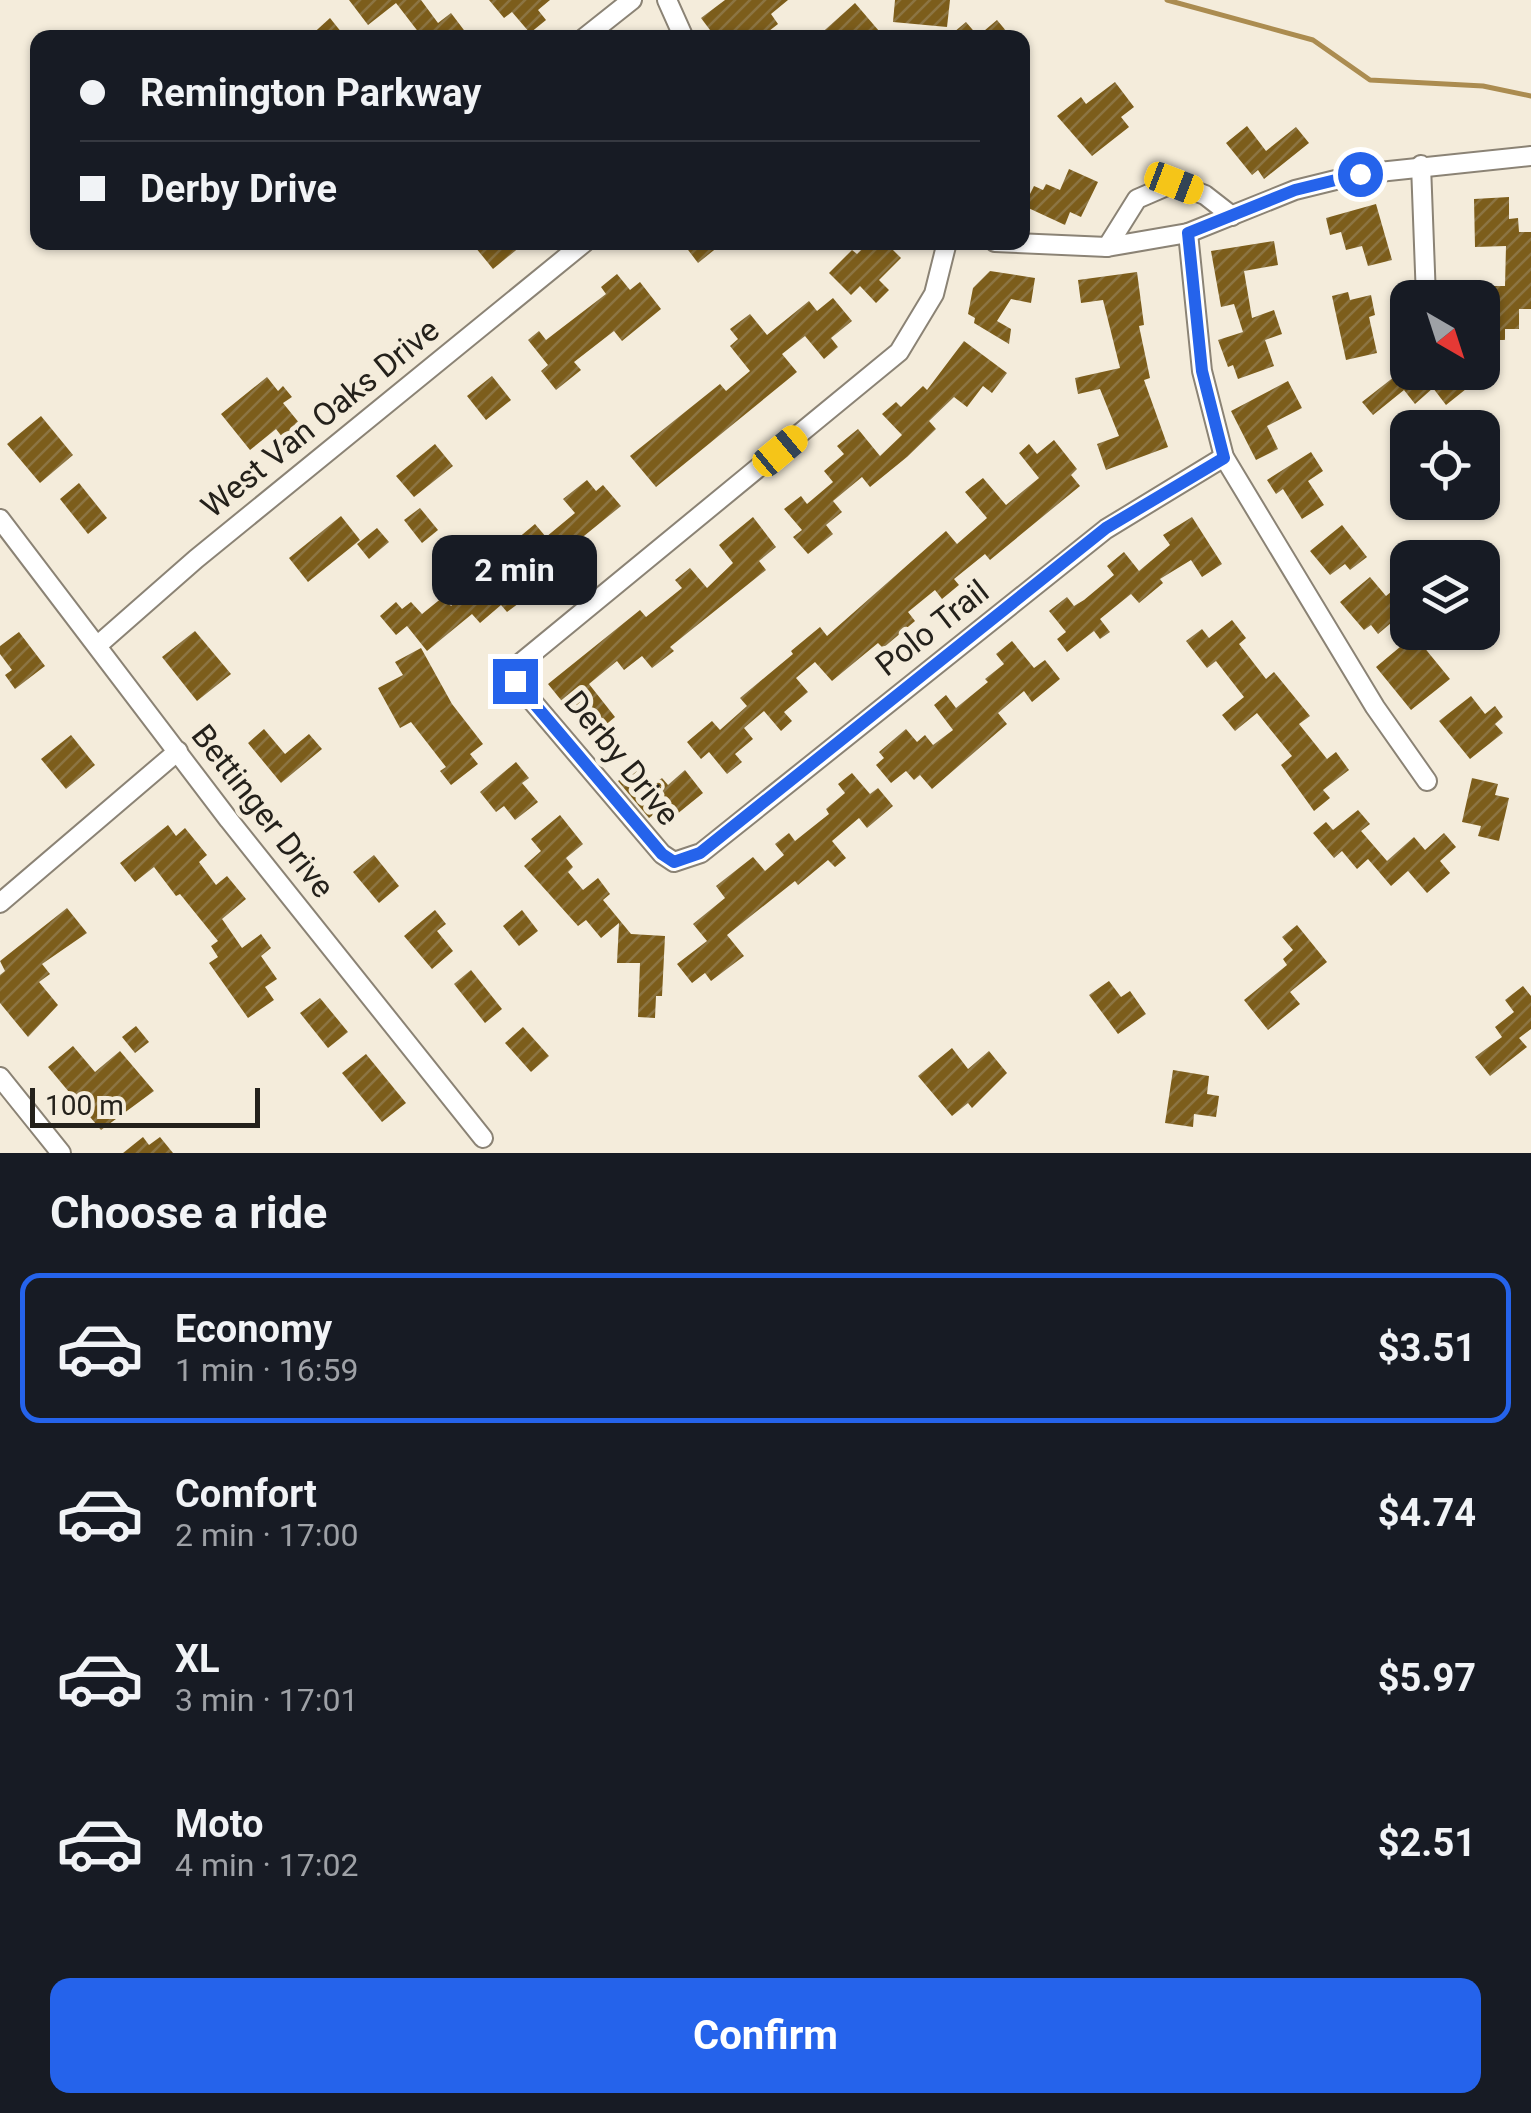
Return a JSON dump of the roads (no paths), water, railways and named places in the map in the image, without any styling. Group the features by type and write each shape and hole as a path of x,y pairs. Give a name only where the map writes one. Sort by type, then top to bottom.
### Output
{"street":[{"path":"594,30 632,0"},
{"path":"667,0 680,30"},
{"path":"1030,243 1107,246 1188,233 1295,190 1421,165 1531,156"},
{"path":"1421,165 1425,280"},
{"path":"1107,246 1137,198 1174,183 1206,195 1232,216"},
{"path":"1188,233 1202,371 1224,458 1375,708 1428,781"},
{"name":"West Van Oaks Drive","path":"98,645 196,559 575,250"},
{"name":"Derby Drive","path":"687,860 674,862 662,854 515,681 512,670 899,352 934,294 946,250"},
{"name":"Polo Trail","path":"687,860 1106,528 1224,458"},
{"name":"Bettinger Drive","path":"0,519 178,752 483,1138"},
{"path":"0,903 178,752"},
{"path":"0,1077 60,1153"}],"waterway":[{"path":"1167,0 1313,40 1370,80 1483,86 1531,96"}]}
